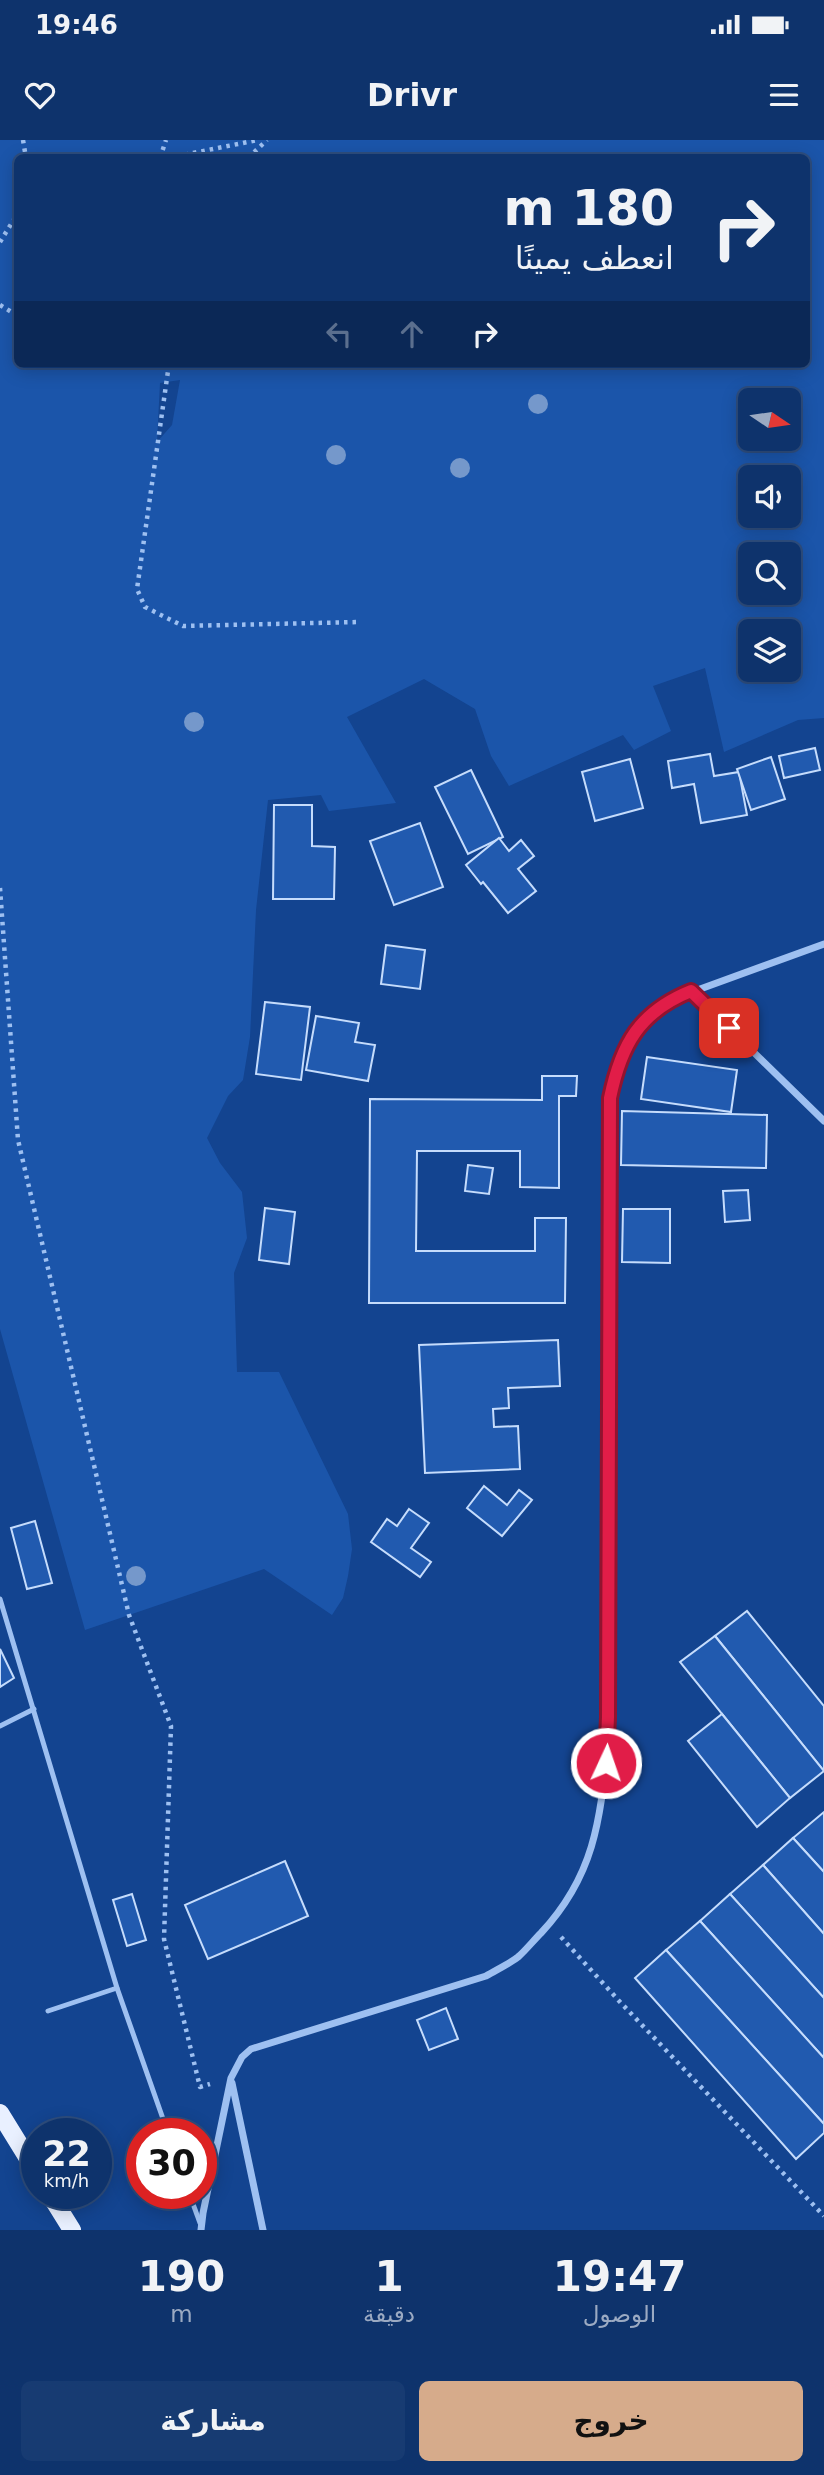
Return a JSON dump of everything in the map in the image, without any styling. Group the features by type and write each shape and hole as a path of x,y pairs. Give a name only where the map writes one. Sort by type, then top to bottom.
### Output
{"main road":[{"path":"0,2113 21,2147"},
{"path":"59,2209 72,2230"}],"street":[{"path":"201,2228 231,2078 242,2057 251,2049 486,1976 518,1957 549,1924 576,1889 588,1860 602,1801 608,1744 610,1098 617,1066 630,1038 648,1017 670,1000 824,944"},
{"path":"691,991 824,1121"},
{"path":"231,2078 262,2230"}],"lane":[{"path":"0,1599 117,1988 164,2118"},
{"path":"0,1726 34,1709"},
{"path":"48,2011 117,1988"},
{"path":"195,2209 201,2228"}],"path":[{"path":"188,154 258,140"},
{"path":"252,154 267,140"},
{"path":"0,242 14,219"},
{"path":"168,368 137,589 145,607 183,626 359,622"},
{"path":"0,888 18,1140 129,1615 172,1726 164,1940 200,2087 231,2078"},
{"path":"549,1924 824,2216"}],"shaded area":[{"path":"0,140 824,140 824,718 798,720 724,752 705,668 653,686 671,731 634,750 623,735 509,786 491,756 475,709 424,679 347,717 396,803 329,811 321,795 268,800 256,910 250,1037 243,1080 228,1096 207,1138 220,1163 242,1192 247,1238 234,1273 237,1372 279,1372 348,1514 352,1549 343,1598 332,1615 264,1569 85,1630 0,1329","holes":["180,380 172,425 157,442 160,383"]}],"building":[{"path":"815,748 820,770 784,778 779,756"},
{"path":"710,754 714,776 739,772 747,815 701,823 694,784 672,788 668,761"},
{"path":"771,757 785,799 751,810 737,769"},
{"path":"630,759 643,808 595,821 582,772"},
{"path":"471,770 503,837 468,854 435,787"},
{"path":"274,805 312,805 312,846 335,847 334,899 273,899"},
{"path":"420,823 443,887 394,905 370,841"},
{"path":"499,838 509,851 521,840 534,856 518,869 536,891 508,913 466,865"},
{"path":"386,945 425,950 420,989 381,984"},
{"path":"265,1002 310,1007 301,1080 256,1074"},
{"path":"316,1016 359,1023 355,1042 375,1045 368,1081 306,1070"},
{"path":"647,1057 737,1070 731,1112 641,1099"},
{"path":"542,1076 577,1076 576,1096 559,1096 559,1188 520,1187 520,1151 417,1151 416,1251 535,1251 535,1218 566,1218 565,1303 369,1303 370,1099 542,1100"},
{"path":"622,1111 767,1115 766,1168 621,1165"},
{"path":"468,1165 493,1168 489,1194 465,1191"},
{"path":"748,1190 750,1220 725,1222 723,1191"},
{"path":"265,1208 295,1212 289,1264 259,1260"},
{"path":"623,1209 670,1209 670,1263 622,1262"},
{"path":"558,1340 560,1386 508,1388 509,1408 493,1409 494,1427 518,1426 520,1469 425,1473 419,1345"},
{"path":"484,1486 507,1505 519,1490 532,1500 502,1536 467,1508"},
{"path":"409,1509 429,1523 411,1548 431,1562 420,1577 371,1542 387,1519 397,1526"},
{"path":"35,1521 52,1583 27,1589 11,1528"},
{"path":"747,1611 824,1706 824,1771 715,1636"},
{"path":"715,1636 824,1771 790,1798 680,1662"},
{"path":"0,1649 14,1678 0,1687"},
{"path":"722,1714 790,1798 757,1827 688,1741"},
{"path":"824,1812 824,1872 793,1838"},
{"path":"793,1838 824,1872 824,1934 763,1865"},
{"path":"285,1861 308,1916 208,1959 185,1905"},
{"path":"763,1865 824,1934 824,1998 730,1894"},
{"path":"132,1894 146,1940 127,1946 113,1900"},
{"path":"730,1894 824,1998 824,2058 700,1921"},
{"path":"700,1921 824,2058 824,2124 666,1950"},
{"path":"666,1950 824,2124 824,2133 796,2159 635,1978"},
{"path":"446,2008 458,2039 429,2050 417,2020"}],"route":[{"path":"606,1763 610,1098 617,1066 630,1038 648,1017 670,1000 691,991 729,1028"}]}
